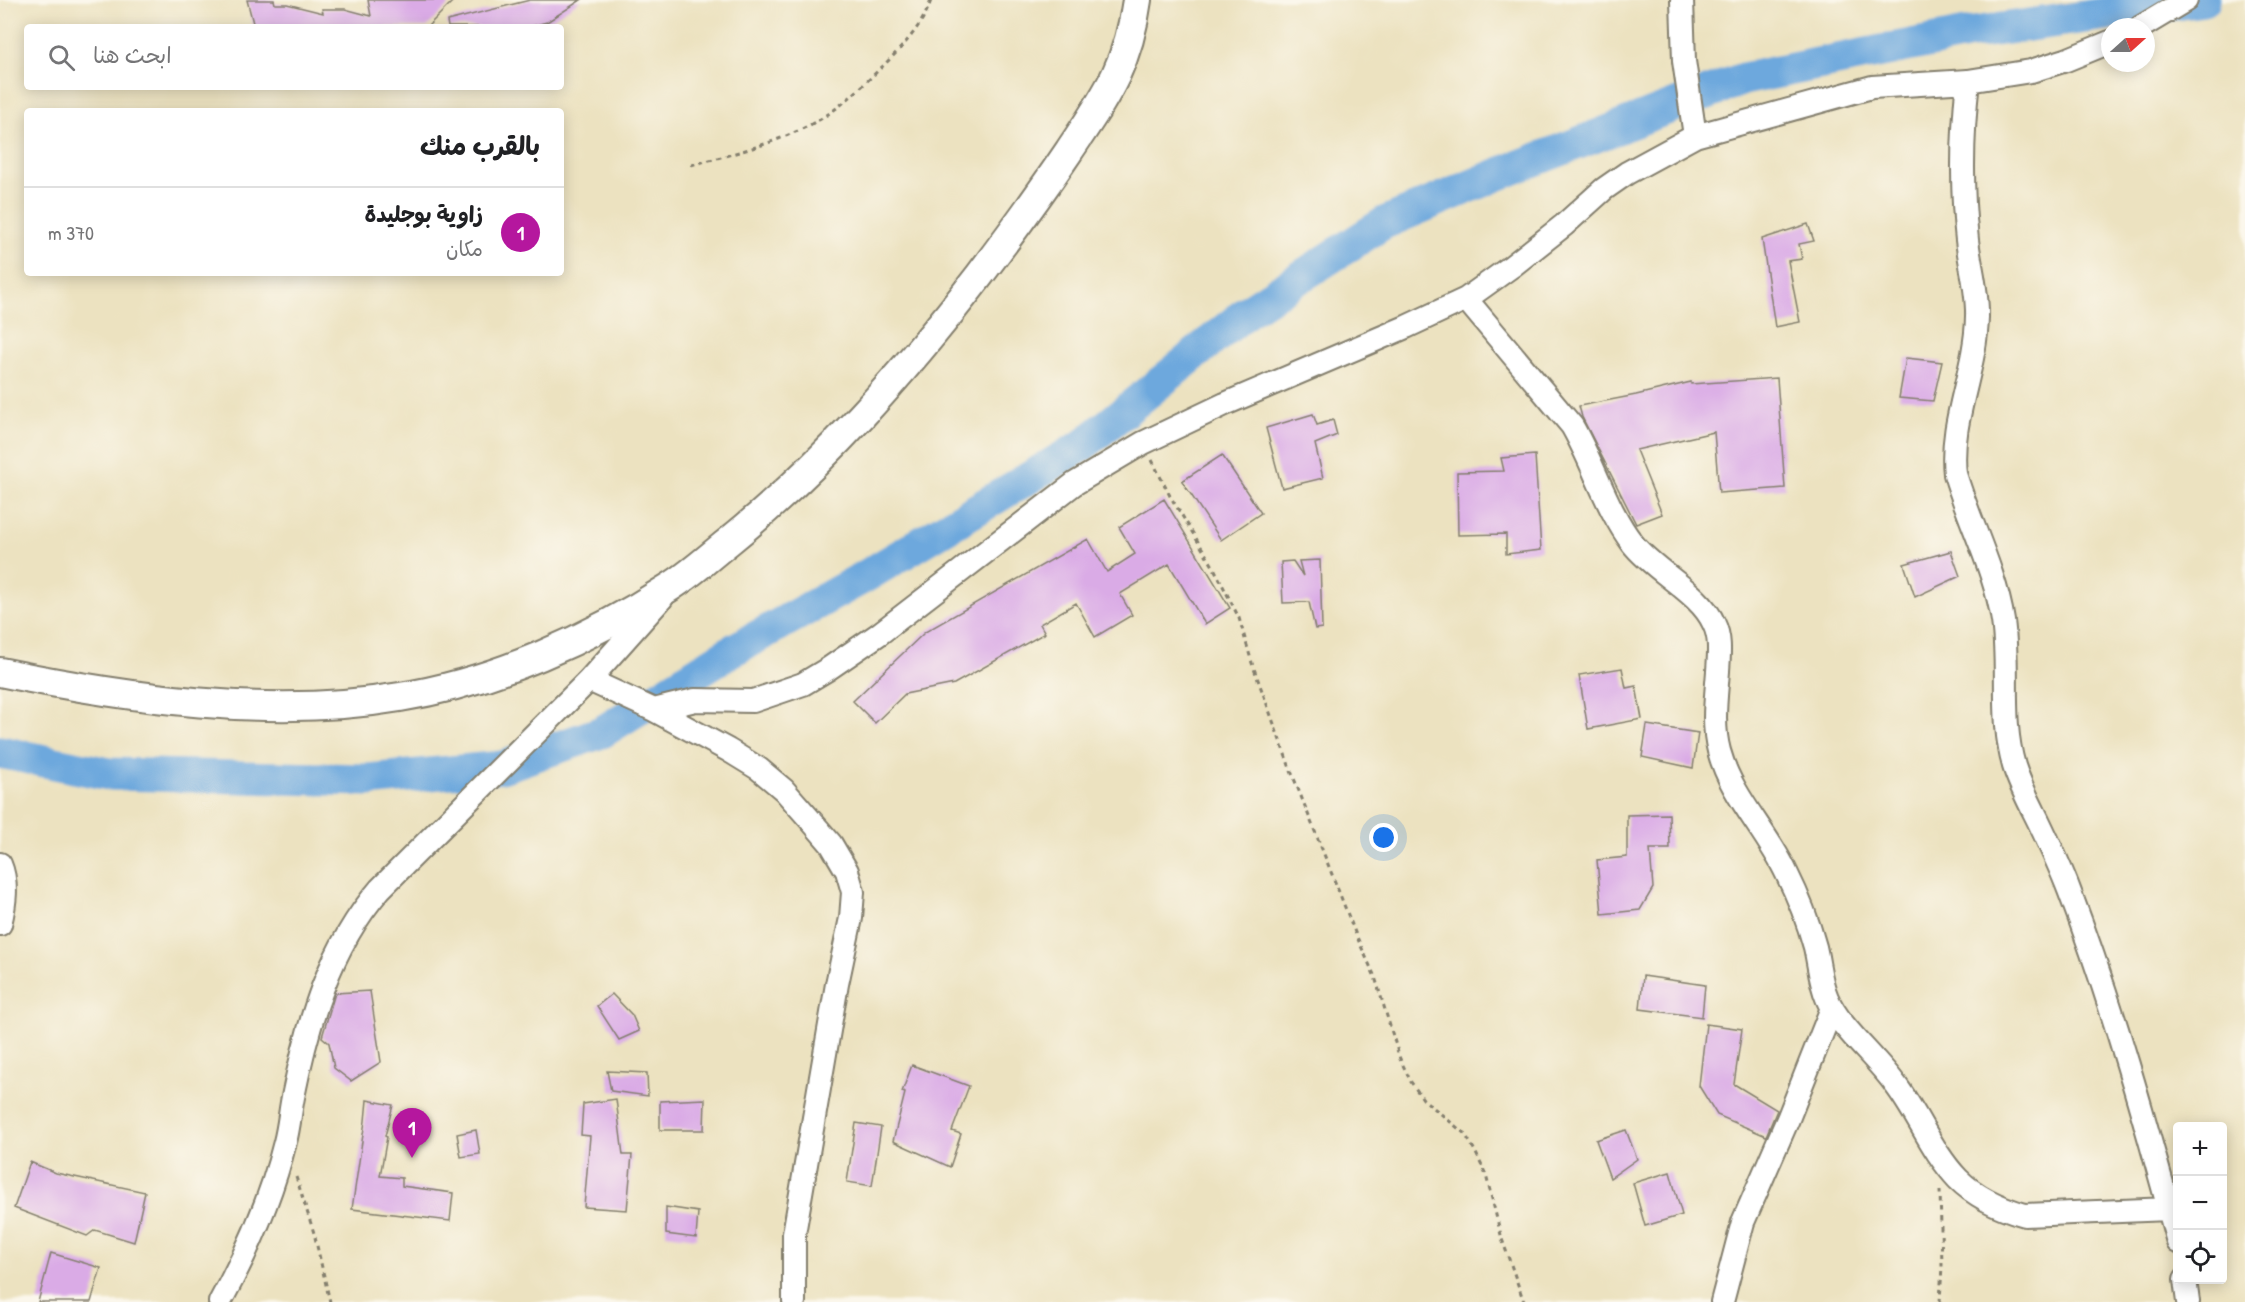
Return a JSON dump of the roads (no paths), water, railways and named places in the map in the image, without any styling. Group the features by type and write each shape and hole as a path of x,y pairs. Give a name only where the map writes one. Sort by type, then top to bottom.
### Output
{"street":[{"path":"0,672 150,697 226,705 289,706 397,698 436,690 532,659 623,615 673,586 762,514 825,455 899,375 960,300 1035,202 1115,82 1126,53 1137,0"},
{"path":"1682,0 1684,61 1695,136"},
{"path":"2155,19 2186,0"},
{"path":"654,710 695,699 753,700 803,684 879,634 1074,484 1143,443 1225,404 1406,327 1466,298 1564,225 1604,189 1627,173 1695,136 1872,87 1968,81 2031,70 2066,60 2101,46"},
{"path":"1968,81 1963,177 1967,242 1977,314 1973,354 1954,435 1955,474 1998,600 2005,644 2006,716 2013,764 2021,788 2047,838 2069,890 2106,995 2132,1076 2175,1230"},
{"path":"1466,298 1572,426 1582,442 1614,513 1634,545 1646,559 1703,606 1710,616 1718,639 1715,714 1719,750 1732,784 1775,850 1796,893 1812,938 1822,983 1832,1008 1895,1084 1917,1115 1946,1165 1959,1180 1989,1202 2025,1215 2169,1209"},
{"path":"220,1302 262,1220 285,1141 313,1018 335,956 352,926 380,889 589,680 673,586"},
{"path":"589,680 654,710 728,750 759,770 784,790 831,844 847,871 853,892 851,918 837,984 794,1234 794,1302"},
{"path":"0,864 5,889 0,924"},
{"path":"1722,1302 1743,1222 1788,1119 1832,1008"},
{"path":"2186,1284 2188,1302"}],"waterway":[{"path":"0,752 109,774 368,780 502,767 602,732 728,653 866,576 1082,446 1248,311 1384,223 1499,174 1743,79 1966,34 2204,0"}],"place":[{"name":"زاوية بوجليدة","path":"412,1158"}]}
